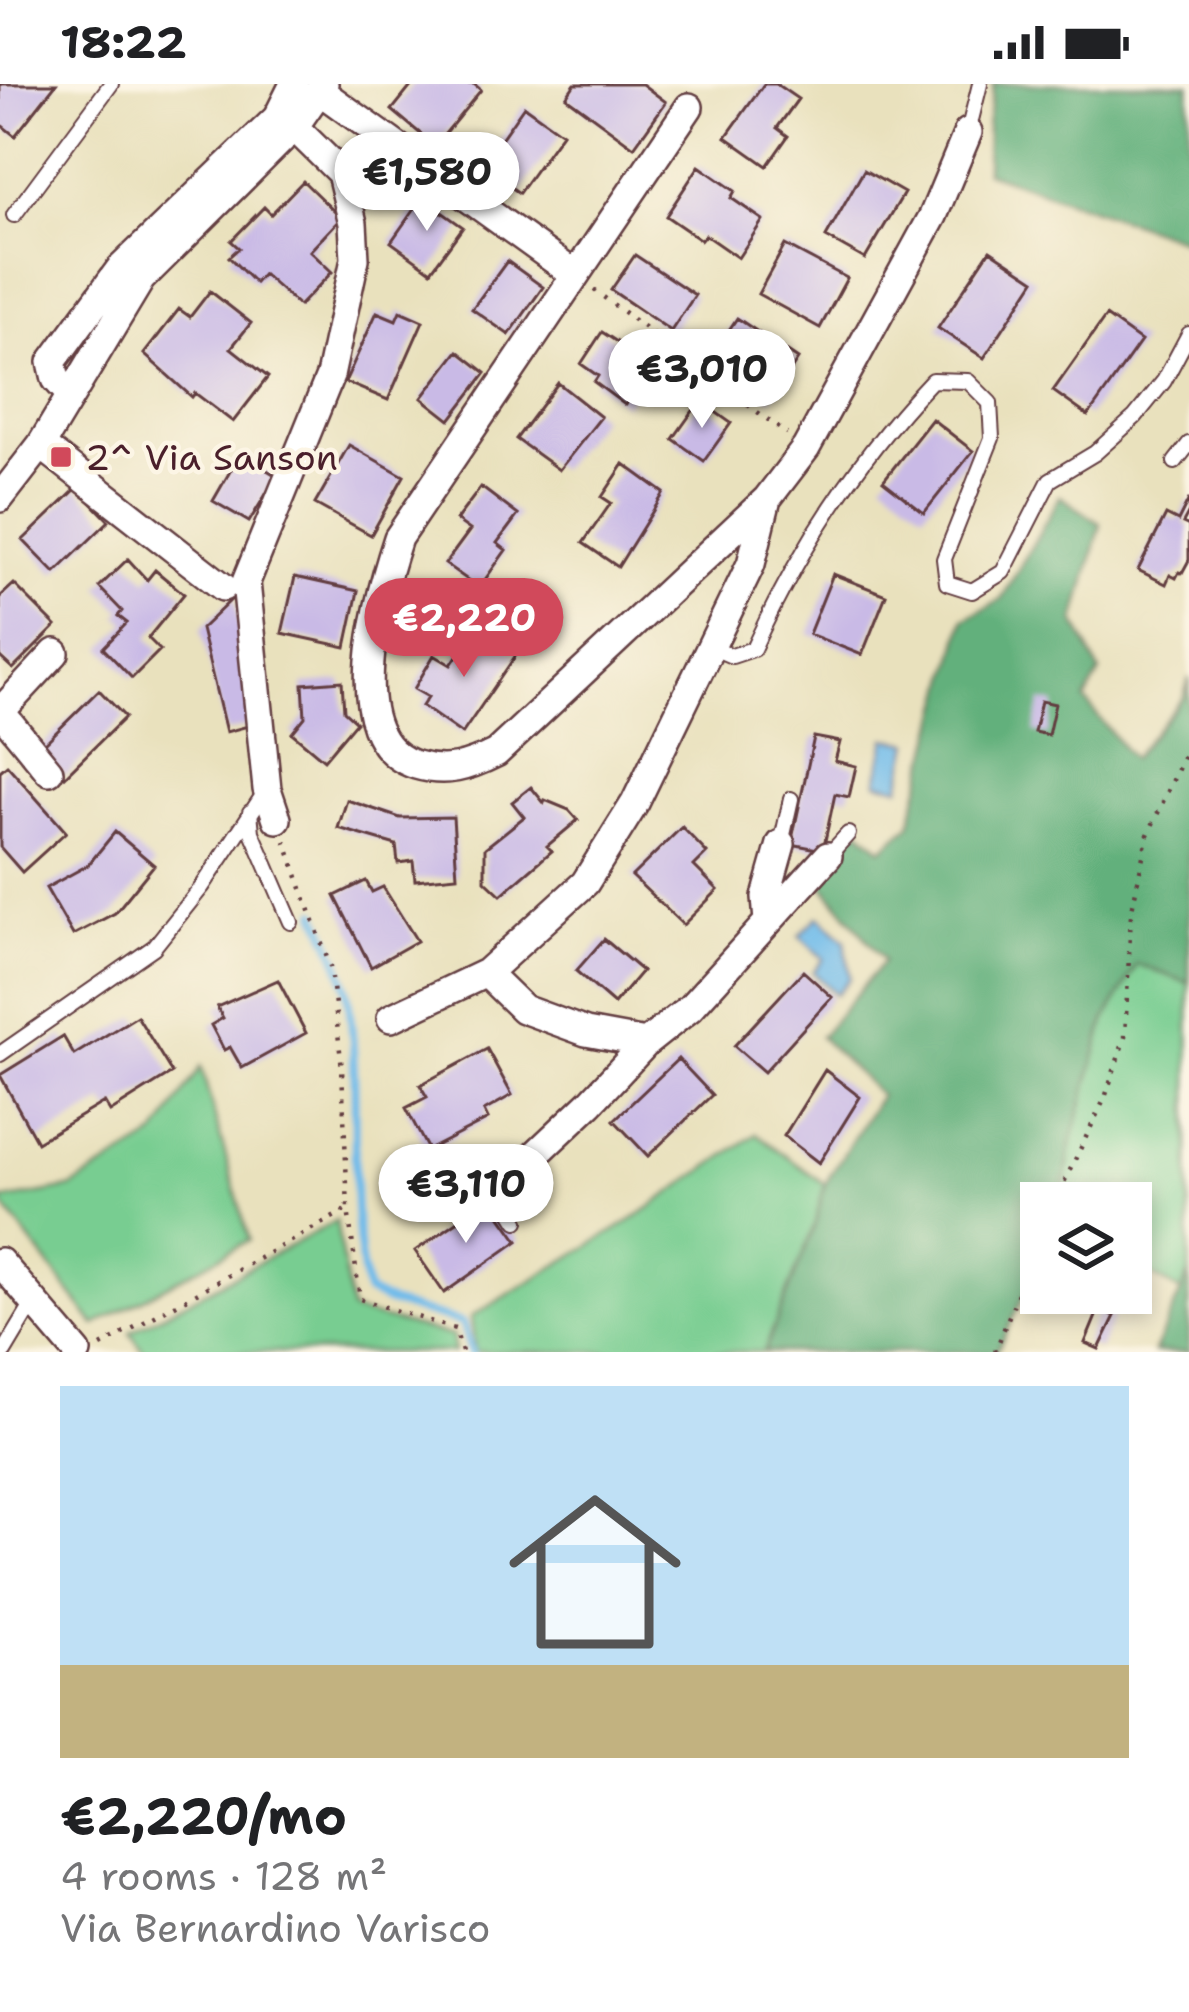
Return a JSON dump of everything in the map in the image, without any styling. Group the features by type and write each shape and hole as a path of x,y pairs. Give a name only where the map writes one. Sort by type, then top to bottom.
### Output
{"street":[{"path":"0,498 41,445 141,279 294,127 313,86"},
{"path":"313,86 574,274"},
{"path":"69,393 56,380 52,362 120,269 313,86"},
{"path":"689,107 398,538 377,603 368,685 380,734 400,760 434,770 466,768 496,753 767,499 806,448 933,216 968,132"},
{"path":"265,807 246,582 330,376 355,259 353,223 341,173 294,127"},
{"path":"41,445 224,587"},
{"path":"391,1018 486,973 585,883 635,803 751,564 767,499"},
{"path":"49,772 0,711 55,653"},
{"path":"768,922 766,896 781,844"},
{"path":"517,1172 646,1043 690,1008 828,856"},
{"path":"486,973 523,1010 586,1032 646,1043"},
{"path":"0,1262 77,1352"}],"lane":[{"path":"14,214 111,84"},
{"path":"968,132 980,84"},
{"path":"711,647 732,656 753,649 790,569 892,422 932,380 968,381 990,403 992,438 944,559 947,584 972,591 1003,572 1050,480 1095,453 1135,417 1164,381 1189,334"},
{"path":"1175,462 1189,444"},
{"path":"781,844 791,799"},
{"path":"265,807 252,832 291,922"},
{"path":"0,1054 154,947 265,807"},
{"path":"828,856 848,834"},
{"path":"517,1172 496,1188 517,1221"},
{"path":"4,1352 34,1302"}],"path":[{"path":"574,274 806,448"},
{"path":"1064,1182 1105,1098 1125,1037 1131,914 1147,837 1189,746"},
{"path":"265,807 332,969 348,1209 361,1302 455,1329 462,1352"},
{"path":"92,1351 348,1209"},
{"path":"995,1352 1020,1288"}],"green space":[{"path":"994,84 1189,84 1189,242 986,172"},
{"path":"1060,496 1101,524 1075,621 1100,672 1085,700 1132,759 1184,697 1189,678 1189,983 1137,964 1105,1021 1065,1182 1020,1182 1020,1304 996,1352 764,1352 814,1227 825,1184 880,1095 820,1037 884,961 816,876 859,829 882,849 910,825 964,619 1001,600"},
{"path":"1137,964 1189,983 1189,1274 1181,1292 1152,1276 1152,1182 1065,1182 1105,1021"},
{"path":"201,1067 249,1240 95,1325 0,1201 70,1188 156,1136"},
{"path":"756,1134 825,1184 814,1227 764,1352 475,1352 471,1317 629,1222"},
{"path":"336,1221 351,1311 453,1336 454,1352 144,1352 130,1332"},
{"path":"1189,1274 1189,1352 1154,1352"}],"water":[{"path":"886,738 910,743 900,787 877,782"},
{"path":"819,916 845,941 850,978 836,994 813,972 824,959 799,936"}],"building":[{"path":"0,84 56,84 15,136 0,124"},
{"path":"413,84 474,84 481,90 435,146 392,110"},
{"path":"575,84 642,84 666,102 634,147 566,97"},
{"path":"764,84 776,84 798,99 777,128 788,136 767,166 726,137"},
{"path":"524,106 562,133 519,193 482,166"},
{"path":"699,166 735,191 731,198 763,220 738,258 666,216"},
{"path":"864,170 904,193 865,259 826,237"},
{"path":"303,181 341,218 310,251 332,272 299,306 263,274 255,283 229,257 239,248 231,241 264,207 271,214"},
{"path":"422,198 463,227 431,271 391,242"},
{"path":"785,245 847,278 820,328 758,294"},
{"path":"990,250 1035,280 984,358 938,328"},
{"path":"635,255 695,295 671,331 611,290"},
{"path":"507,261 543,287 509,335 472,309"},
{"path":"210,291 251,323 231,348 268,377 233,422 195,393 192,397 144,354 179,309 190,317"},
{"path":"400,311 423,321 388,400 345,382 377,312 396,320"},
{"path":"1106,316 1141,341 1088,416 1053,391"},
{"path":"737,318 798,359 771,399 710,358"},
{"path":"602,332 653,366 625,405 594,382 598,376 581,364"},
{"path":"458,351 486,373 450,420 422,398"},
{"path":"558,383 601,417 559,470 516,439"},
{"path":"700,401 731,423 704,461 673,439"},
{"path":"932,419 973,451 924,513 883,481"},
{"path":"349,445 404,476 371,535 315,504"},
{"path":"240,454 277,476 249,522 213,501"},
{"path":"624,464 664,493 618,567 583,543 611,503 602,497"},
{"path":"481,487 518,515 497,543 506,550 479,588 445,564 470,530 456,520"},
{"path":"77,488 109,521 55,573 23,540"},
{"path":"1189,499 1183,523 1189,526 1189,560 1182,573 1176,578 1170,575 1166,584 1138,570 1166,515 1178,521"},
{"path":"128,559 147,580 155,570 184,594 148,638 160,650 132,678 103,648 127,623 99,587"},
{"path":"833,574 886,595 862,655 809,634"},
{"path":"295,577 358,591 346,647 282,633"},
{"path":"14,584 56,626 13,669 0,657 0,597"},
{"path":"234,597 256,724 226,732 201,629"},
{"path":"476,627 516,655 462,734 422,706 428,697 414,689 434,655 451,665"},
{"path":"342,681 344,711 356,722 324,760 292,733 305,717 303,684"},
{"path":"99,690 125,717 65,776 39,749"},
{"path":"1041,701 1055,704 1048,735 1034,732"},
{"path":"814,737 840,742 835,761 856,766 849,797 835,794 823,850 791,844"},
{"path":"7,765 66,832 22,872 0,847 0,771"},
{"path":"531,787 544,803 569,810 578,820 547,846 552,851 501,895 485,880 485,848 524,817 512,802"},
{"path":"347,800 400,818 453,817 457,876 415,880 413,861 398,863 396,845 338,828"},
{"path":"682,827 707,853 694,866 718,890 683,925 632,876"},
{"path":"115,832 154,865 115,913 73,935 46,888 88,865"},
{"path":"366,881 372,892 383,887 417,941 371,967 335,896"},
{"path":"604,939 642,971 614,1004 576,971"},
{"path":"803,971 832,997 764,1072 734,1046"},
{"path":"278,980 306,1033 242,1068 230,1047 224,1050 211,1025 223,1018 217,1007"},
{"path":"137,1016 172,1073 110,1112 104,1102 37,1142 0,1075 63,1036 74,1055"},
{"path":"487,1049 512,1095 484,1111 488,1119 428,1150 406,1108 427,1097 420,1085"},
{"path":"678,1059 712,1095 648,1156 614,1120"},
{"path":"825,1070 860,1097 819,1163 784,1136"},
{"path":"489,1200 518,1241 444,1293 415,1251"},
{"path":"1097,1314 1115,1316 1099,1349 1085,1343"}],"waterway":[{"path":"317,912 338,961 352,1028 357,1218 367,1292 462,1323 471,1352"}],"place":[{"name":"2^ Via Sanson","path":"61,457"}]}
